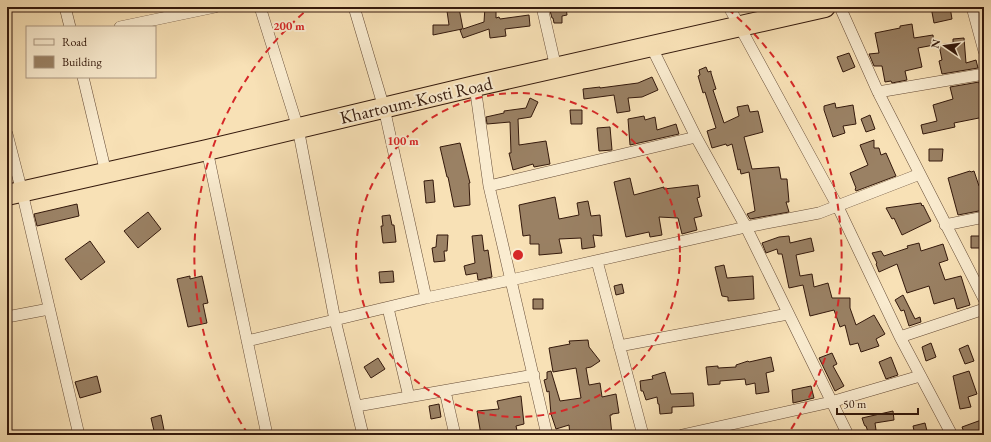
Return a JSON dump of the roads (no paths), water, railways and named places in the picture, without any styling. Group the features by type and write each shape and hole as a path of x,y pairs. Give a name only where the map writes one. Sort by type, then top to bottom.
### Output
{"highway":[{"name":"Khartoum-Kosti Road","path":"15,193 207,150 475,86 739,26 784,11 825,7"}],"street":[{"path":"66,7 70,26"},
{"path":"123,26 166,12 215,7"},
{"path":"260,7 298,128 335,320 363,435"},
{"path":"354,7 384,108 426,298"},
{"path":"542,7 556,68"},
{"path":"729,7 838,207 900,337 952,435"},
{"path":"840,7 878,92 984,299"},
{"path":"972,7 984,51"},
{"path":"651,46 696,137 746,227 848,435"},
{"path":"878,92 984,74"},
{"path":"83,78 106,173"},
{"path":"475,86 490,186 547,435"},
{"path":"7,134 15,193 49,308 78,435"},
{"path":"490,186 696,137"},
{"path":"207,150 267,435"},
{"path":"247,341 426,298 746,227 802,217 838,207 920,174"},
{"path":"945,225 984,217"},
{"path":"597,261 643,435"},
{"path":"7,317 49,308"},
{"path":"388,308 409,397"},
{"path":"900,337 984,309"},
{"path":"619,346 788,314"},
{"path":"357,406 534,375"},
{"path":"682,435 831,402 920,376"},
{"path":"445,391 455,435"}]}
